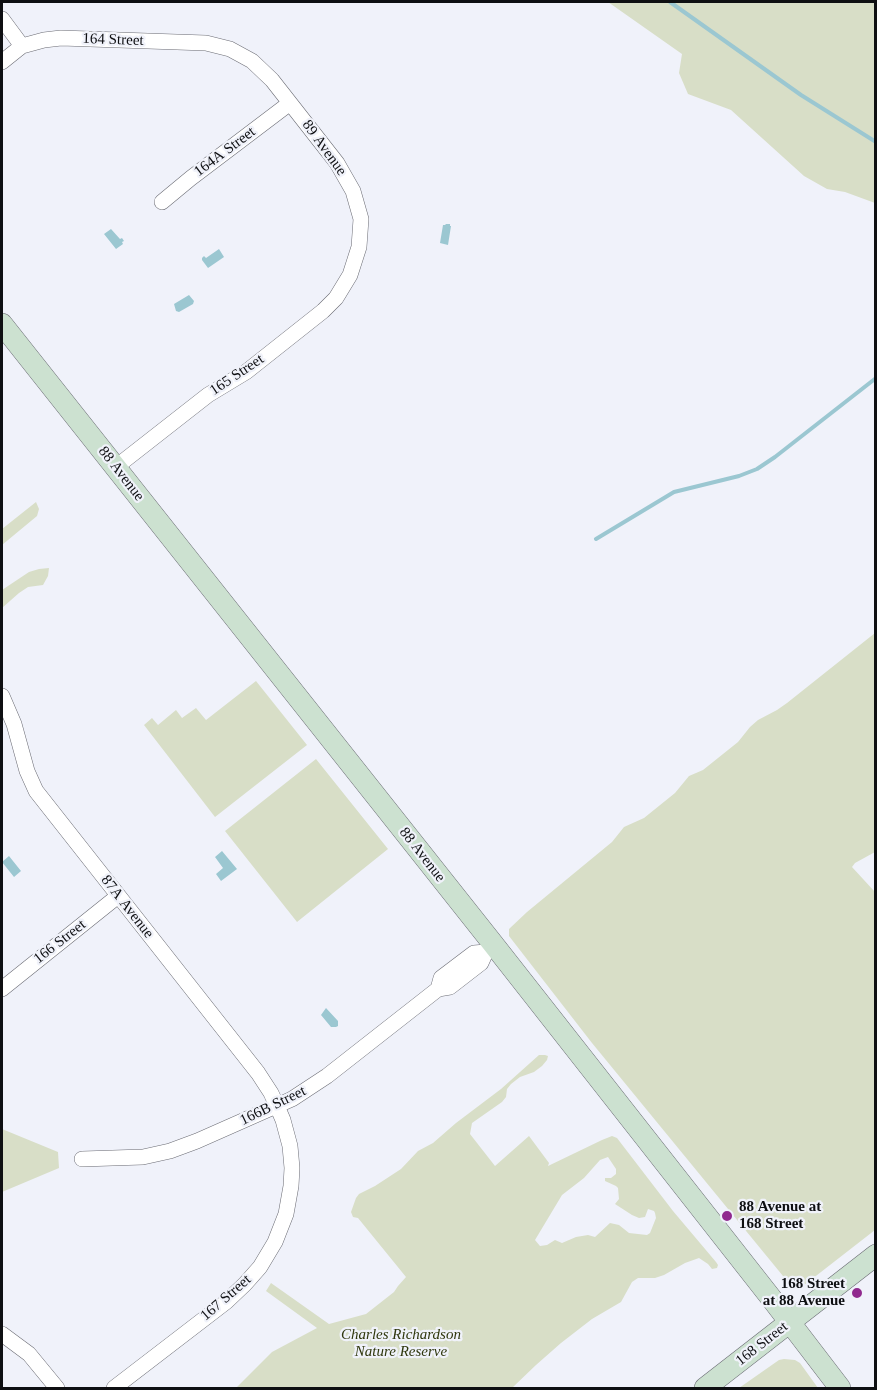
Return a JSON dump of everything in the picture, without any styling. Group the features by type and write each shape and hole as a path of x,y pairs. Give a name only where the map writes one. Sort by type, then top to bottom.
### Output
{"main road":[{"name":"88 Avenue","path":"2,324 116,467 487,953 790,1323 840,1389"},
{"name":"168 Street","path":"705,1389 876,1255"}],"street":[{"path":"2,19 22,46"},
{"name":"164 Street","path":"2,62 22,46 61,38 206,43 230,49"},
{"name":"89 Avenue","path":"230,49 263,70 337,163 353,191 361,219 359,247 350,275"},
{"name":"164A Street","path":"162,202 290,103"},
{"name":"165 Street","path":"116,467 208,395 246,372 323,311 336,298 350,275"},
{"name":"87A Avenue","path":"2,696 14,724 27,771 36,791 258,1073 277,1106"},
{"name":"166 Street","path":"2,988 118,896"},
{"name":"166B Street","path":"82,1159 143,1157 170,1151 292,1099 327,1076 438,989 450,987 487,953"},
{"name":"167 Street","path":"114,1389 236,1293 268,1254 283,1224 291,1186 292,1168 288,1138 277,1106"},
{"path":"2,1334 29,1354 57,1389"}],"green space":[{"path":"608,2 875,2 875,203 845,192 827,189 804,176 731,110 688,94 679,73 682,54"},
{"path":"36,502 39,509 37,516 2,545 2,529"},
{"path":"49,568 43,585 28,587 2,608 2,590 29,572"},
{"path":"875,633 875,852 852,867 875,892 875,1230 803,1286 792,1287 592,1043 509,936 509,929 612,842 624,827 644,818 675,793 689,776 703,770 738,742 758,720 787,703"},
{"path":"256,681 307,745 215,817 144,725 152,718 158,725 176,710 182,718 196,708 206,720"},
{"path":"316,759 388,849 297,922 225,831"},
{"name":"Charles Richardson Nature Reserve","path":"539,1055 548,1056 542,1066 511,1084 502,1102 472,1123 470,1134 495,1166 529,1136 549,1163 548,1166 602,1140 612,1136 617,1138 716,1262 717,1268 712,1269 699,1258 655,1278 638,1278 632,1282 621,1302 592,1319 561,1343 512,1388 237,1388 272,1352 317,1328 266,1291 271,1283 329,1324 366,1314 394,1292 406,1277 358,1218 353,1217 351,1212 356,1198 401,1169 418,1151 433,1143 501,1089","holes":["608,1157 616,1169 616,1174 611,1178 605,1178 605,1181 618,1188 619,1199 615,1204 639,1218 645,1217 648,1209 654,1211 656,1218 650,1233 647,1235 629,1233 619,1225 610,1223 595,1237 588,1235 576,1237 562,1243 555,1240 540,1246 535,1240 562,1195 584,1178 600,1160"]},
{"path":"2,1129 58,1152 59,1168 2,1192"},
{"path":"779,1360 800,1363 818,1388 739,1388"}],"water":[{"path":"443,225 451,226 448,245 440,243"},
{"path":"111,229 124,241 116,249 104,234"},
{"path":"219,249 224,257 208,268 202,258 204,256 206,258"},
{"path":"189,295 194,301 193,304 179,312 176,311 174,304"},
{"path":"222,851 237,869 221,881 216,874 223,868 215,857"},
{"path":"9,856 21,871 14,877 2,862"},
{"path":"326,1008 338,1021 338,1026 331,1027 321,1015"}],"waterway":[{"path":"670,2 801,95 876,142"},
{"path":"596,539 674,492 739,476 757,469 876,378"}],"place":[{"name":"88 Avenue at 168 Street","path":"727,1216"},
{"name":"168 Street at 88 Avenue","path":"857,1293"}]}
